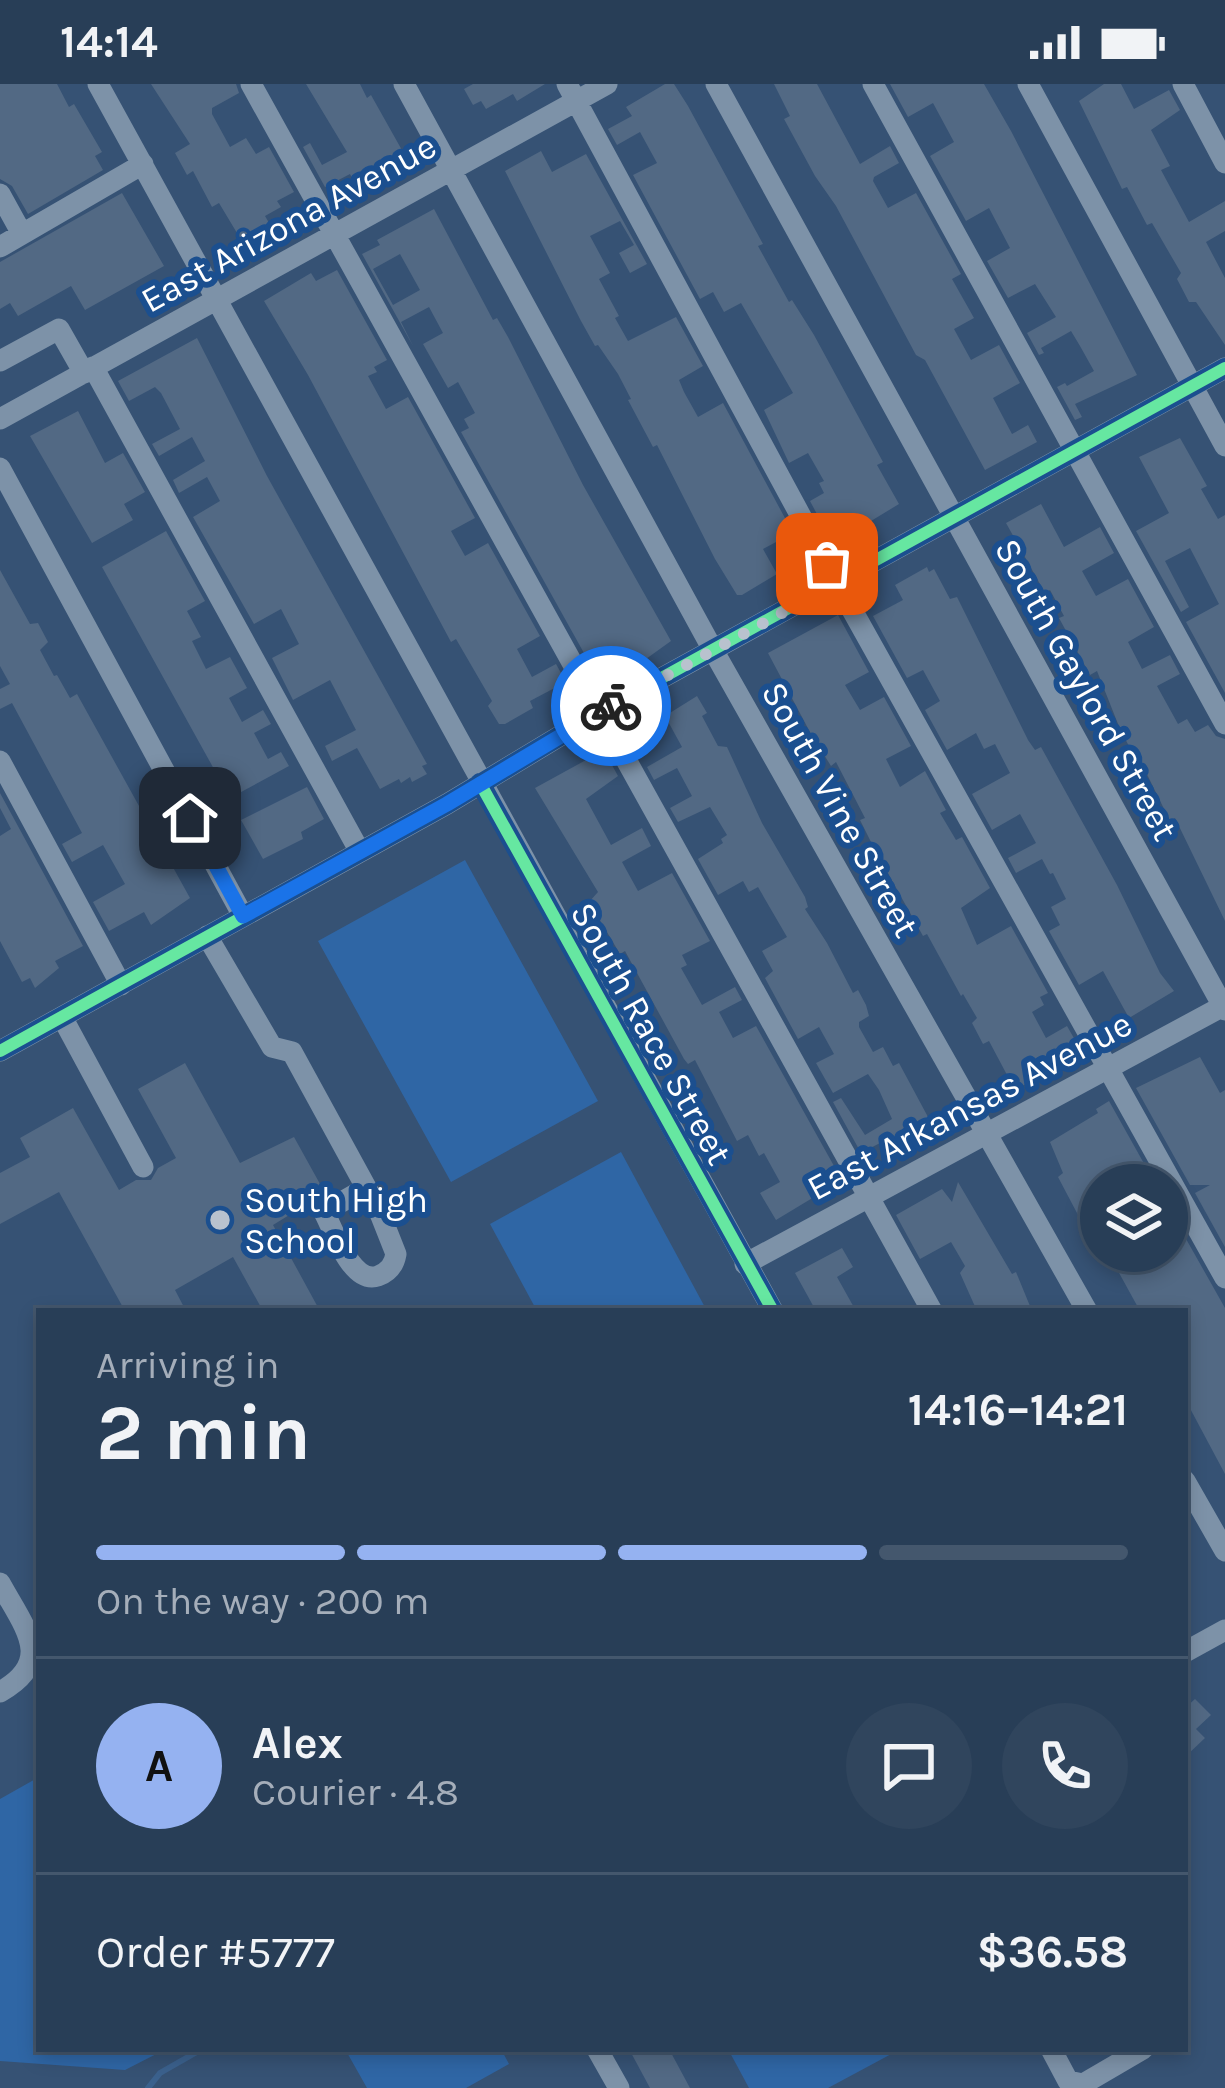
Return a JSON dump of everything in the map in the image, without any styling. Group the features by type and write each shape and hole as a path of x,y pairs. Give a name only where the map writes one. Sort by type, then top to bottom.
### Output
{"street":[{"name":"South Race Street","path":"98,84 771,1308"},
{"path":"251,84 930,1308"},
{"name":"South Vine Street","path":"404,84 713,650 1086,1308"},
{"name":"East Arizona Avenue","path":"0,419 451,170 572,92 607,84"},
{"name":"South Gaylord Street","path":"716,84 1224,1007"},
{"path":"873,84 1225,724"},
{"path":"1028,84 1225,446"},
{"path":"1183,84 1225,163"},
{"path":"572,92 837,583 1225,1279"},
{"path":"0,247 143,164"},
{"path":"0,194 22,234"},
{"path":"0,361 59,329 88,370 360,852"},
{"path":"3,1043 121,985 598,713 1225,368"},
{"path":"0,468 243,916"},
{"path":"0,760 121,985"},
{"path":"207,936 272,1047 292,1052 366,1188"},
{"name":"East Arkansas Avenue","path":"746,1264 1224,1007"},
{"path":"62,1017 143,1167"},
{"path":"1188,1486 1225,1551"},
{"path":"0,1583 26,1631 31,1668 22,1680 0,1692"},
{"path":"1188,1650 1225,1630"},
{"path":"599,2052 619,2088"},
{"path":"1053,2052 1068,2081 1080,2086 1139,2052"}],"shaded area":[{"path":"465,860 598,1101 451,1182 318,941"},
{"path":"621,1152 705,1308 535,1308 490,1224"},
{"path":"36,1779 36,2052 160,2052 125,2070 0,2061 0,1799"},
{"path":"347,2052 503,2052 509,2064 466,2088 367,2088"},
{"path":"730,2052 895,2052 828,2088 749,2088"}],"building":[{"path":"0,84 57,84 102,152 95,156 103,170 28,214 12,186 0,179"},
{"path":"151,84 236,84 239,93 212,108 212,114 230,147 246,138 256,154 269,147 294,192 277,201 281,207 265,216 269,223 254,232 259,241 246,248 219,203 212,207 193,171 187,175 175,153 190,144"},
{"path":"306,84 360,84 403,152 354,182 350,174 325,187 303,147 310,143 322,165 347,152"},
{"path":"473,84 545,84 517,101 513,94 486,109 481,101 473,105 464,89"},
{"path":"665,84 674,84 688,106 763,244 758,246 814,335 883,462 877,465 899,504 871,521 863,524 860,517 828,535 810,501 824,493 819,483 824,481 808,453 789,463 764,410 793,393 741,303 724,312 713,292 700,299 633,175 657,163 640,132 617,145 608,129 632,116 626,107"},
{"path":"774,84 817,84 860,164 890,146 899,163 873,181 888,208 916,193 961,274 952,279 974,318 954,329 971,360 999,345 1020,383 993,398 1012,434 1028,425 1037,442 985,470 815,176 784,119 790,116"},
{"path":"890,84 984,84 1137,375 1075,404 1082,417 1075,420 1057,387 1094,371 1080,346 1071,331 1041,348 1044,353 1039,355 1027,333 1056,317 1035,284 1008,298 987,261 1010,248 989,208 966,221 930,156 954,142 933,103 908,117"},
{"path":"1104,84 1121,84 1134,109 1169,90 1180,110 1151,130 1170,166 1161,170 1189,222 1225,201 1225,231 1206,242 1225,278 1225,345 1196,302 1189,302 1177,279 1181,273 1127,187 1122,189 1079,101"},
{"path":"541,151 552,172 586,154 647,264 630,273 619,253 634,245 620,221 590,236 610,273 599,279 619,316 615,318 628,341 676,317 703,366 679,380 684,392 698,417 723,403 793,533 763,549 777,574 742,595 737,595 715,559 618,374 581,321 505,171"},
{"path":"122,193 164,266 85,310 71,286 18,316 10,303 0,309 0,262"},
{"path":"434,209 671,641 639,664 632,661 599,680 461,432 469,428 464,419 475,413 458,382 448,388 423,344 443,333 429,307 401,322 413,346 362,254 380,245 377,240","holes":["400,254 420,290 393,305 373,269"]},
{"path":"337,270 387,360 368,376 386,409 408,397 475,518 451,531 465,556 488,543 540,636 517,649 532,677 556,664 566,682 530,701 533,708 505,724 499,724 488,706 492,701 456,639 451,642 264,301 311,273 316,281"},
{"path":"197,338 267,476 427,764 422,766 427,774 412,782 410,777 401,783 399,779 380,789 357,748 332,761 325,746 356,730 330,680 293,700 272,658 299,644 281,609 254,624 193,517 220,501 207,477 179,493 173,480 205,461 192,437 159,456 152,444 180,429 161,393 155,387 129,401 118,381"},
{"path":"78,411 105,463 123,453 145,492 124,504 133,520 92,543 30,436"},
{"path":"1180,438 1207,486 1201,489 1218,519 1225,515 1225,693 1186,622 1219,604 1190,548 1165,561 1189,607 1181,612 1136,531 1169,513 1139,457"},
{"path":"1041,504 1064,547 1100,527 1114,553 1082,571 1096,596 1128,579 1154,627 1128,642 1142,669 1170,655 1180,674 1157,686 1178,724 1187,719 1195,732 1208,725 1225,739 1225,921 1175,818 1170,821 1120,729 1097,671 1090,675 1059,618 1064,616 1050,590 1045,593 1006,523"},
{"path":"166,531 205,601 187,611 201,637 192,641 206,669 230,657 247,688 229,698 242,722 263,710 271,724 254,733 268,759 281,752 289,766 230,798 102,567"},
{"path":"927,567 929,572 934,569 950,599 957,597 1028,740 1035,750 1041,747 1160,973 1174,991 1129,1018 1103,971 1079,985 1049,931 1060,925 1051,907 1066,899 1053,873 1042,859 1016,873 1008,858 1036,843 1020,814 992,830 972,794 1010,773 995,744 984,749 976,733 947,750 925,710 940,701 923,670 907,678 873,616 903,600 895,585"},
{"path":"0,570 30,624 38,623 48,642 40,650 54,676 70,698 77,694 190,898 151,925 144,912 109,931 93,902 125,884 103,845 72,862 62,844 82,833 12,703 0,709 0,689 10,684 0,666"},
{"path":"838,615 869,672 845,685 860,710 884,697 911,746 886,759 900,787 925,771 946,810 940,813 956,840 962,837 990,888 961,908 977,945 1011,926 1048,993 1040,997 1044,1005 1032,1012 1046,1038 1067,1026 1079,1047 1057,1060 1059,1065 1015,1090 989,1041 983,1044 972,1023 977,1018 876,852 860,820 865,818 836,762 831,766 768,653"},
{"path":"697,696 718,746 727,747 762,823 805,897 805,909 853,993 858,990 866,1005 869,1016 859,1027 873,1052 883,1047 893,1066 899,1063 928,1117 931,1126 885,1152 880,1143 861,1153 833,1102 841,1098 865,1135 892,1119 868,1074 833,1093 816,1063 834,1054 819,1027 798,1039 765,978 773,971 762,951 787,937 758,887 749,892 743,881 718,895 698,859 723,843 727,835 710,807 678,822 670,808 692,796 677,768 654,780 647,767 682,747 665,716"},
{"path":"601,745 618,776 586,799 611,845 642,828 651,846 622,862 638,891 672,873 710,941 682,955 687,965 681,968 702,1005 735,987 742,1000 719,1012 733,1038 756,1026 834,1166 815,1177 824,1191 776,1220 760,1193 780,1182 764,1153 759,1156 748,1135 737,1141 695,1060 688,1064 684,1059 625,951 620,954 589,902 598,892 535,788 586,760 583,755"},
{"path":"307,787 324,819 301,832 303,839 263,859 241,820"},
{"path":"0,793 83,946 55,961 59,968 35,988 30,978 22,982 0,941 0,836 11,829 0,808"},
{"path":"1200,1057 1220,1093 1225,1090 1225,1247 1195,1193 1210,1185 1190,1185 1188,1164 1178,1164 1136,1088"},
{"path":"185,1063 240,1163 294,1137 325,1193 273,1225 318,1308 261,1308 233,1257 175,1290 184,1308 123,1308 59,1192 0,1224 0,1173 30,1157 20,1138 73,1108 119,1190 136,1180 151,1180 158,1168 176,1158 138,1089"},
{"path":"1109,1101 1144,1164 1080,1164 1080,1219 1058,1177 1063,1173 1050,1142 1098,1113 1096,1109"},
{"path":"958,1182 1012,1274 1016,1272 1031,1308 976,1308 960,1273 965,1266 951,1242 920,1259 896,1215 942,1189 952,1202"},
{"path":"1188,1242 1225,1308 1225,1474 1188,1405 1188,1308 1138,1308 1119,1272 1188,1272"},
{"path":"842,1248 853,1267 837,1277 854,1308 814,1308 795,1273"},
{"path":"1195,1699 1211,1715 1196,1729 1205,1738 1188,1754 1188,1705"},
{"path":"631,2052 671,2052 690,2088 650,2088"}],"waterway":[{"path":"148,2088 160,2073 197,2052"}],"cycle path":[{"path":"0,1051 447,804 598,713 1225,368"},
{"path":"480,783 771,1308"}],"way so far":[{"path":"611,706 837,583 827,564"}],"place":[{"name":"South High School","path":"220,1220"}],"route":[{"path":"190,818 243,916 447,804 611,706"}]}
